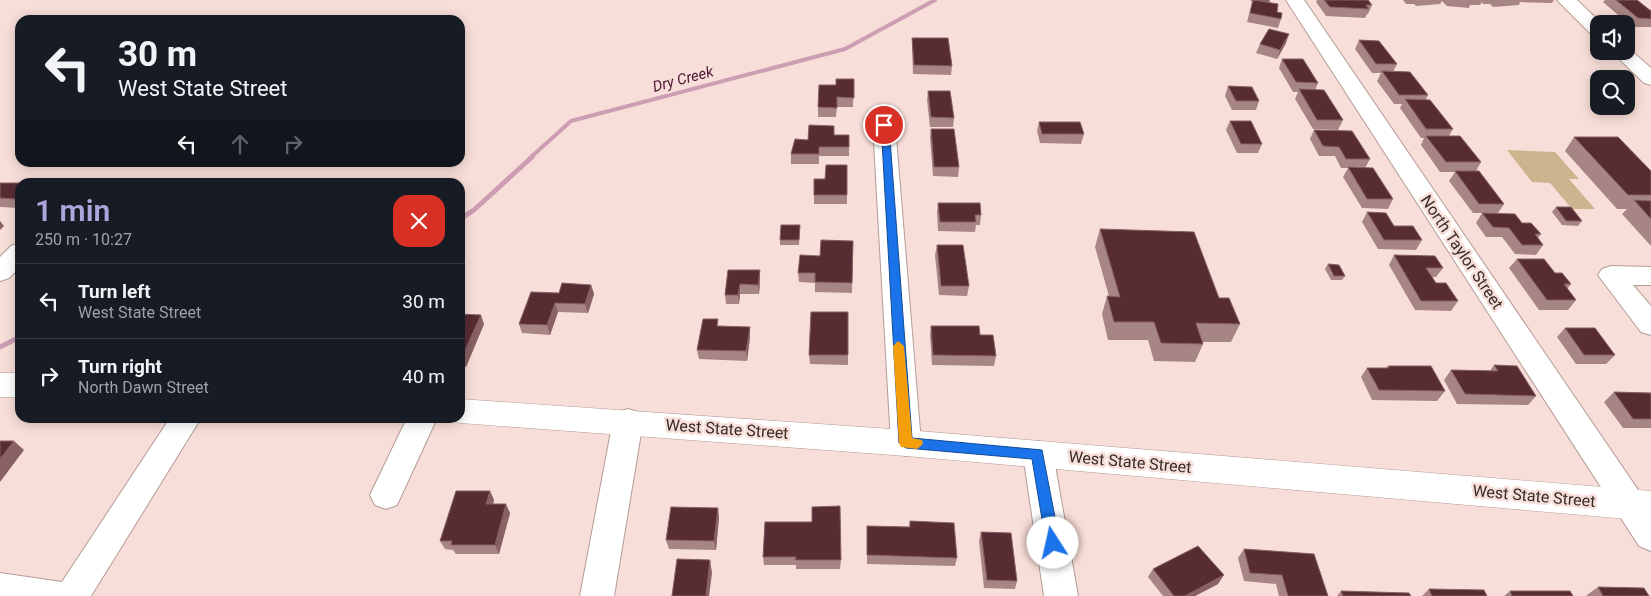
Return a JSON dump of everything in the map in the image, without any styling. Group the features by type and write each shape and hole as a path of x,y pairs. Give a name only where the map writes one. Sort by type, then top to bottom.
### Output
{"main road":[{"path":"0,384 15,385"},
{"name":"West State Street","path":"465,410 906,443 1640,505"}],"street":[{"name":"North Taylor Street","path":"1295,0 1640,505 1651,536"},
{"path":"1566,0 1590,23"},
{"path":"1631,60 1651,79"},
{"path":"884,125 906,443"},
{"path":"0,272 15,257"},
{"path":"1651,276 1611,275 1651,325"},
{"path":"597,596 628,422"},
{"path":"72,596 183,423"},
{"path":"386,495 420,423"},
{"path":"1038,454 1062,596"},
{"path":"0,589 16,593 56,596"}],"shaded area":[{"path":"1507,150 1555,152 1579,179 1569,179 1595,209 1572,209 1550,183 1532,182"}],"building":[{"path":"1253,0 1278,4 1277,12 1282,13 1281,19 1250,13"},
{"path":"1324,0 1368,0 1372,5 1366,5 1369,9 1330,7"},
{"path":"1616,0 1637,0 1651,11 1651,19 1638,18"},
{"path":"1269,29 1289,34 1280,50 1260,44"},
{"path":"912,38 948,38 952,66 914,65"},
{"path":"1359,40 1379,41 1397,64 1376,64"},
{"path":"1282,59 1303,59 1318,83 1296,82"},
{"path":"1382,71 1410,72 1428,95 1399,95"},
{"path":"836,79 854,79 854,98 837,97 837,108 818,107 819,85 836,85"},
{"path":"1228,86 1252,87 1259,101 1236,101"},
{"path":"1299,89 1324,90 1343,120 1317,120"},
{"path":"928,91 950,91 954,118 931,117"},
{"path":"1405,99 1430,100 1453,129 1426,129"},
{"path":"1230,121 1251,121 1262,144 1241,144"},
{"path":"1039,122 1080,122 1084,134 1042,134"},
{"path":"809,125 834,126 834,135 849,135 849,147 819,147 819,154 791,154 795,139 808,140"},
{"path":"931,129 954,129 959,167 934,167"},
{"path":"1314,130 1352,131 1370,159 1346,159 1339,147 1323,146"},
{"path":"1426,136 1460,136 1481,162 1446,162"},
{"path":"1574,137 1618,137 1651,171 1651,195 1628,195"},
{"path":"826,165 847,165 847,195 814,195 814,179 825,179"},
{"path":"1348,167 1373,168 1393,199 1367,199"},
{"path":"1455,171 1479,171 1504,204 1479,204"},
{"path":"0,183 15,183 15,199 0,198"},
{"path":"1634,200 1651,201 1651,219"},
{"path":"938,203 980,203 981,215 975,215 976,222 940,222"},
{"path":"1556,207 1571,207 1582,221 1566,221"},
{"path":"1367,212 1386,213 1394,226 1413,226 1422,240 1384,240"},
{"path":"1482,213 1515,214 1522,223 1531,223 1541,234 1535,234 1543,245 1522,245 1509,228 1493,227"},
{"path":"781,225 800,225 799,240 780,240"},
{"path":"1100,229 1194,232 1219,298 1229,298 1240,324 1196,323 1203,344 1161,343 1154,322 1114,322 1107,296 1120,297"},
{"path":"821,240 853,241 852,283 815,282 815,273 798,273 800,255 820,256"},
{"path":"937,245 963,245 969,286 941,286"},
{"path":"1394,255 1435,256 1443,268 1426,268 1436,283 1446,283 1458,301 1421,301"},
{"path":"1517,259 1544,259 1555,273 1562,273 1571,284 1564,284 1576,300 1547,300"},
{"path":"1328,264 1339,265 1345,276 1334,276"},
{"path":"728,270 760,270 758,285 740,284 738,295 725,295"},
{"path":"562,283 591,285 585,304 555,303 547,325 519,324 531,292 559,293"},
{"path":"811,312 848,312 848,355 809,355"},
{"path":"465,314 481,315 465,350"},
{"path":"703,319 718,319 717,326 750,327 746,351 697,350"},
{"path":"931,326 979,326 980,335 993,335 996,356 933,355"},
{"path":"1565,328 1595,328 1615,355 1584,355"},
{"path":"1494,365 1517,366 1536,396 1465,394 1451,370 1498,371"},
{"path":"1388,366 1431,366 1445,391 1379,390 1367,368 1389,368"},
{"path":"1614,392 1651,393 1651,419 1633,419"},
{"path":"0,441 14,441 0,459"},
{"path":"456,491 490,491 486,504 506,504 495,545 451,545 452,541 440,541"},
{"path":"840,506 841,560 795,560 796,557 763,557 765,522 812,522 812,507"},
{"path":"671,507 718,508 714,541 666,540"},
{"path":"910,521 954,523 957,558 867,555 867,526 910,527"},
{"path":"981,532 1011,533 1017,581 987,580"},
{"path":"1198,546 1224,575 1185,596 1174,596 1153,569"},
{"path":"1244,549 1314,554 1328,596 1288,596 1282,575 1250,573"},
{"path":"677,559 710,560 706,596 672,596"},
{"path":"1598,587 1644,588 1649,596 1603,596"},
{"path":"1429,589 1484,590 1487,596 1432,596"},
{"path":"1341,591 1409,593 1411,596 1343,596"},
{"path":"1510,591 1570,591 1573,596 1512,596"}],"waterway":[{"name":"Dry Creek","path":"530,158 571,121 845,49 935,0"},
{"name":"Dry Creek","path":"465,216 474,210 532,157"},
{"name":"Dry Creek","path":"0,347 15,340"}],"slow traffic":[{"path":"898,346 906,443 917,444"}],"route":[{"path":"884,125 906,443 1038,454 1053,543"}]}
